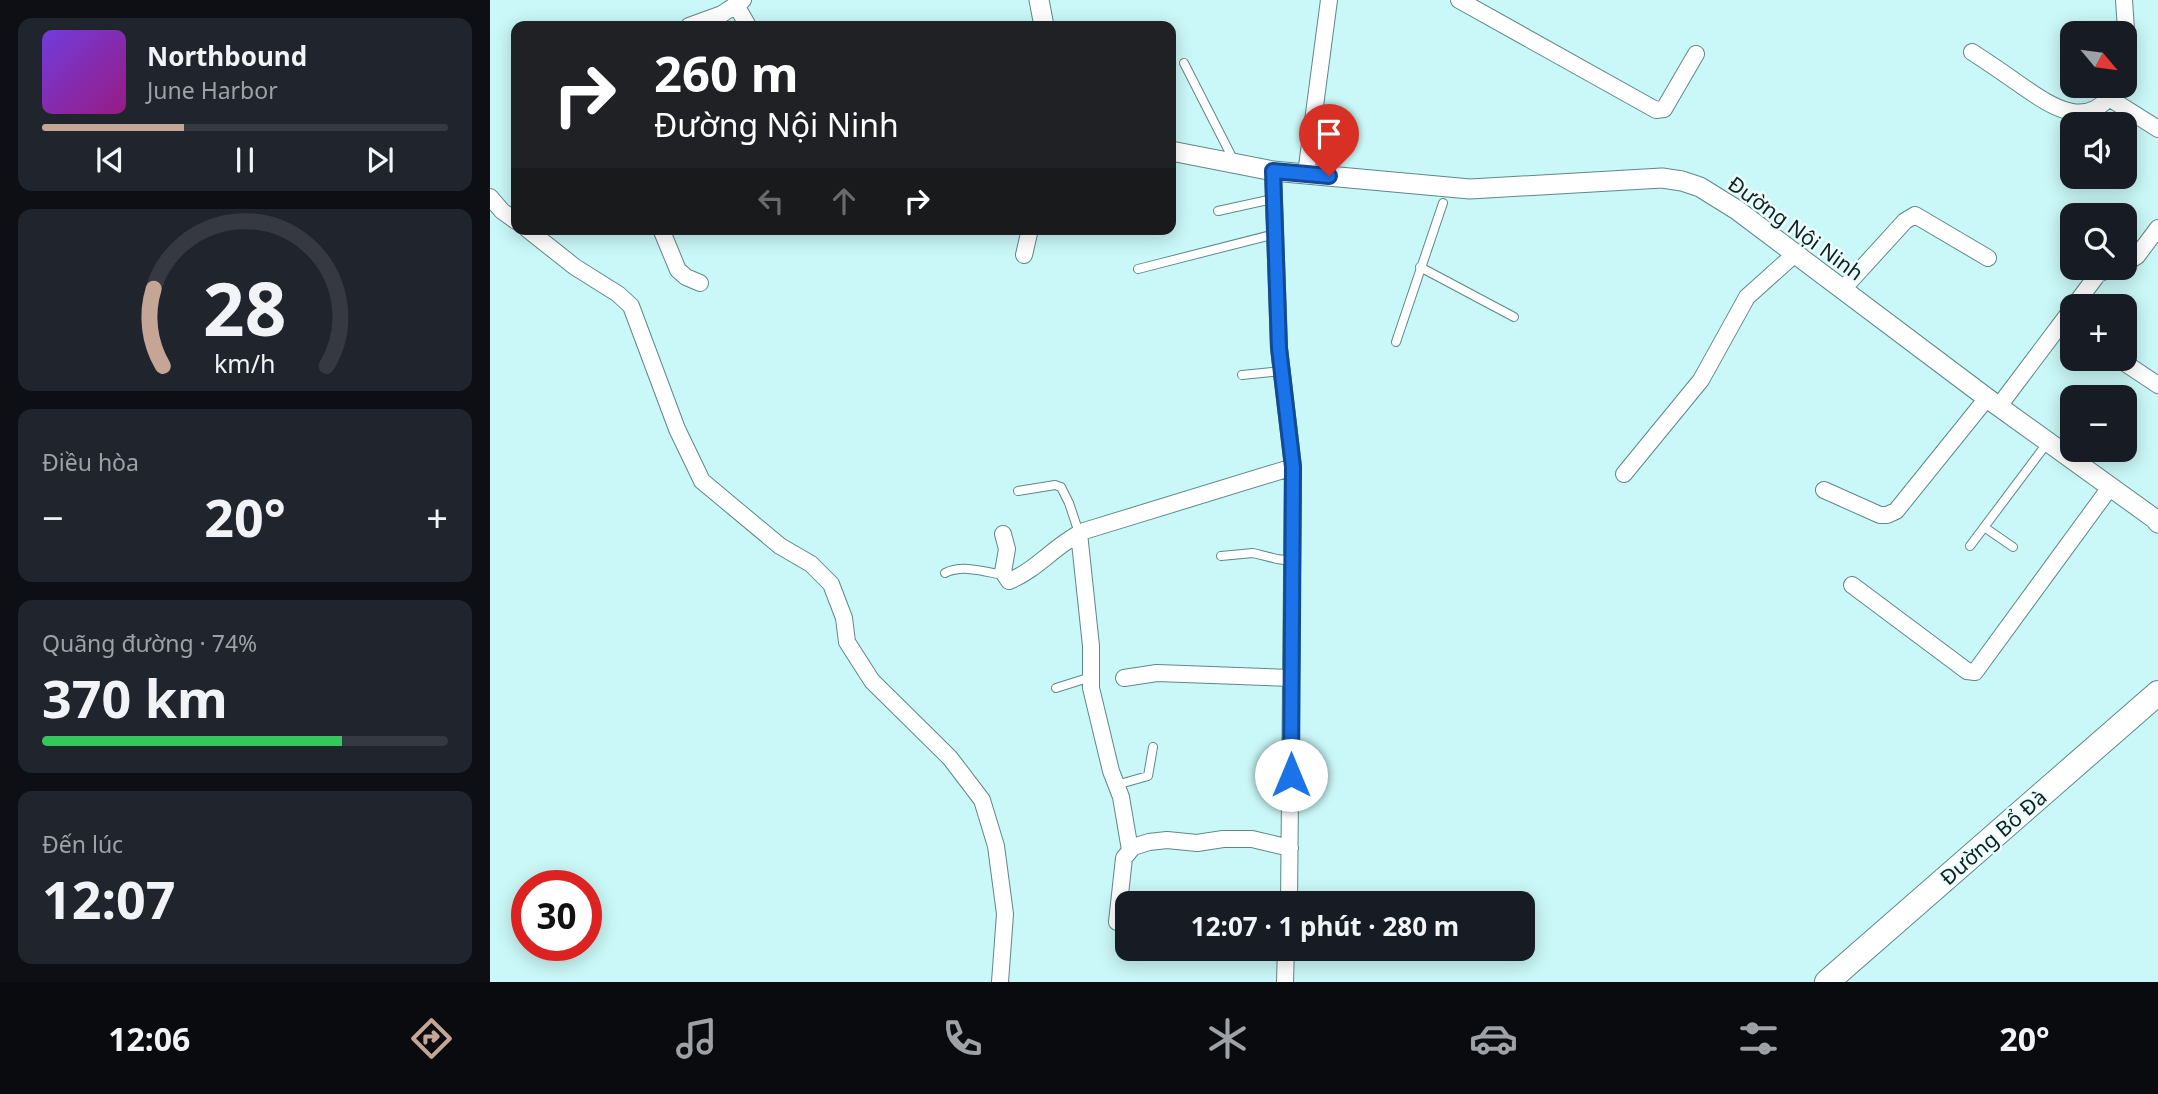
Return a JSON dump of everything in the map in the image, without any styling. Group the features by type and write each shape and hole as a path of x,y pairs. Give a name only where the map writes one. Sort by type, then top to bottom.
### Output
{"main road":[{"name":"Đường Bổ Đà","path":"1827,982 2158,693"}],"street":[{"path":"1039,0 1043,21"},
{"path":"1306,174 1329,0"},
{"path":"1459,0 1656,110 1664,109 1696,54"},
{"path":"2124,0 2125,21"},
{"path":"703,21 722,14 739,3 746,21"},
{"path":"1972,52 2049,104 2065,110 2077,113 2099,108 2108,98"},
{"path":"2120,98 2158,129"},
{"name":"Đường Nội Ninh","path":"1176,152 1273,171 1445,196 1483,189 1662,178 1700,187 1796,253 2158,523"},
{"path":"1273,171 1279,348 1293,467 1289,891"},
{"path":"490,197 511,217"},
{"path":"1843,289 1905,221 1915,215 1988,258"},
{"path":"2137,256 2158,228"},
{"path":"535,235 631,306 677,429 702,481 780,546 811,564 831,584 844,618 847,642 872,681 950,758 982,800 996,846 1005,914 1000,982"},
{"path":"663,235 678,270 700,284"},
{"path":"1024,255 1029,235"},
{"path":"1624,474 1701,380 1746,297 1796,253"},
{"path":"1824,490 1880,515 1896,511 2060,327"},
{"path":"2137,371 2158,385"},
{"path":"1003,534 1007,549 1003,575 1009,581 1022,576 1079,533 1293,467"},
{"path":"1852,585 1967,671 1975,672 2111,486"},
{"path":"1079,533 1091,646 1091,677 1099,726 1121,797 1130,850"},
{"path":"1124,678 1157,673 1291,678"},
{"path":"1120,891 1123,863 1130,850 1149,842 1167,840 1197,843 1223,839 1252,839 1290,848"},
{"path":"1285,982 1286,961"}],"lane":[{"path":"1184,63 1236,164"},
{"path":"1396,342 1445,196"},
{"path":"1218,211 1273,199"},
{"path":"1138,269 1275,234"},
{"path":"1420,267 1514,317"},
{"path":"1242,375 1282,371"},
{"path":"1970,546 2048,442"},
{"path":"1018,492 1061,486 1079,533"},
{"path":"1984,527 2013,547"},
{"path":"1221,556 1243,552 1292,561"},
{"path":"945,573 963,569 1003,575"},
{"path":"1056,688 1091,677"},
{"path":"1116,785 1148,776 1153,747"}],"route":[{"path":"1291,775 1293,467 1279,348 1273,171 1329,176"}]}
